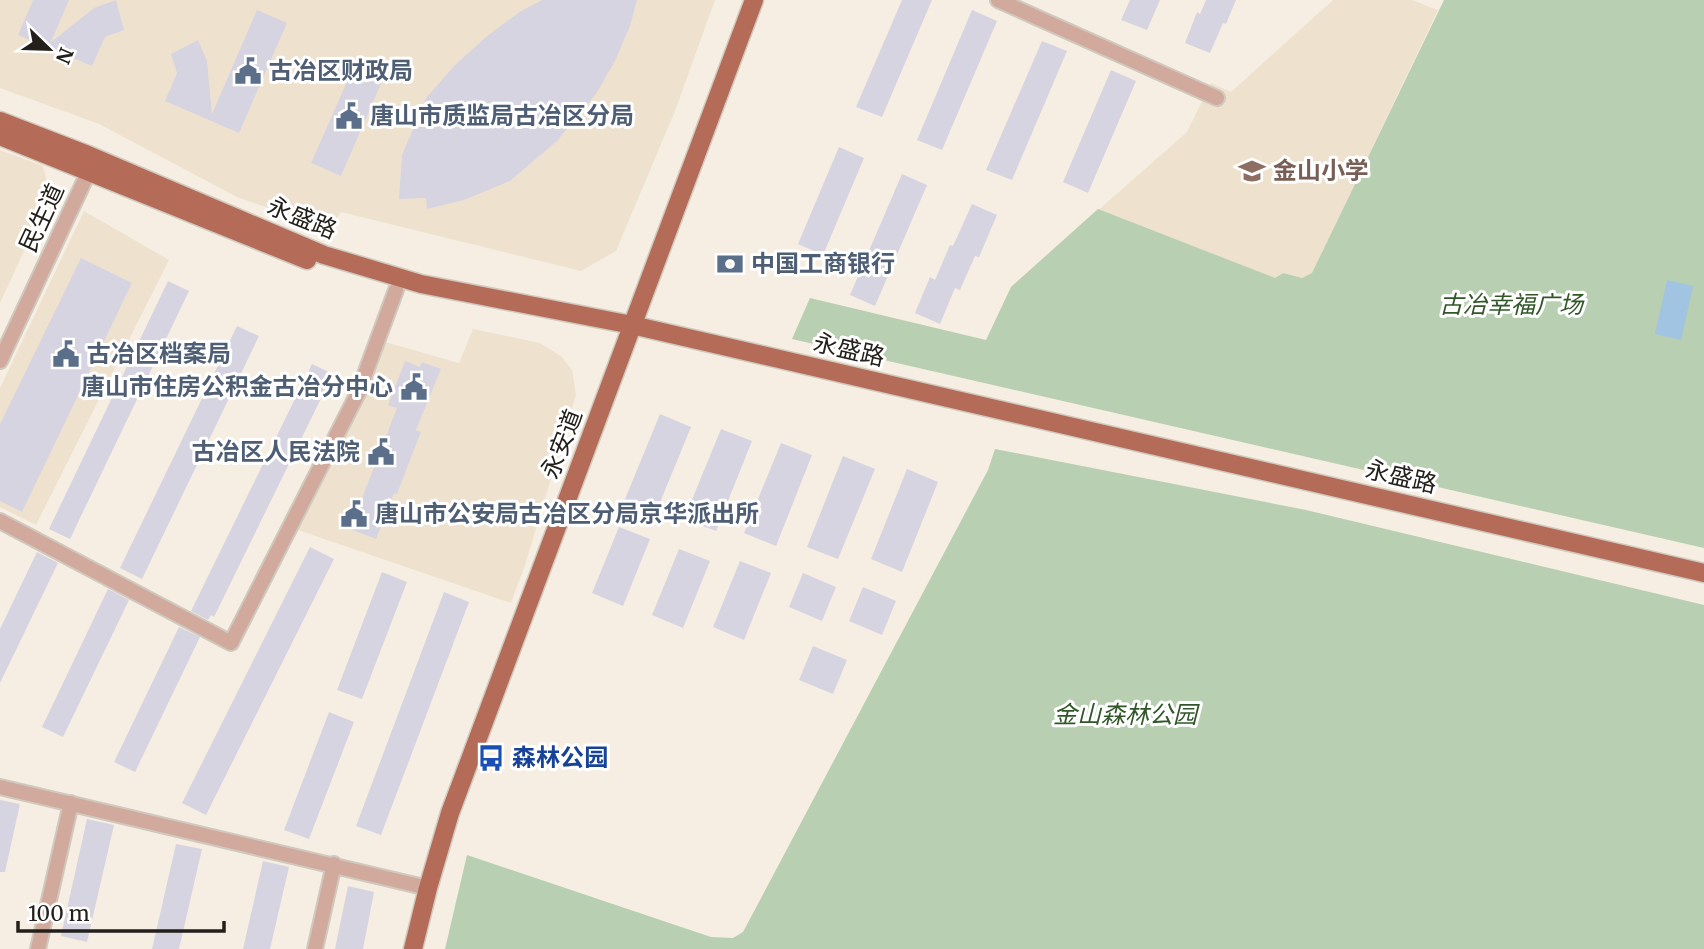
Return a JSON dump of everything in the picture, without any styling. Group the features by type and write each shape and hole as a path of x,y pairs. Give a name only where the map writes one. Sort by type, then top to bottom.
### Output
{"main road":[{"name":"永安道","path":"413,949 450,813 754,0"},
{"name":"永盛路","path":"0,121 88,155 324,255 421,284 1704,573"},
{"name":"永盛路","path":"0,136 89,170 277,249 396,290 630,330 1704,584"}],"street":[{"path":"999,0 1217,98"},
{"name":"民生道","path":"0,361 89,170"},
{"path":"0,521 231,643 358,393 396,290"},
{"path":"0,787 428,888"},
{"path":"38,949 71,803"},
{"path":"315,949 334,864"}],"shaded area":[{"path":"0,0 715,0 675,111 616,251 581,271 341,212 330,228 239,198 99,124 0,88"},
{"name":"金山小学","path":"1333,0 1412,0 1438,10 1312,274 1302,278 1283,273 1275,278 1011,287 1187,132 1211,83 1231,92"},
{"path":"0,150 43,166 50,195 0,303"},
{"path":"84,211 169,260 36,525 0,507 0,388"},
{"path":"473,329 540,343 561,356 572,370 576,395 511,603 298,530 366,395 385,342 459,363"}],"green space":[{"name":"古冶幸福广场","path":"1444,0 1704,0 1704,548 792,339 810,298 986,340 1011,287 1098,209 1275,278 1283,273 1302,278 1312,273"},
{"name":"金山森林公园","path":"995,449 1306,510 1704,605 1704,949 445,949 467,855 711,937 733,938 743,932 988,470"}],"water":[{"path":"1667,280 1693,286 1681,340 1655,334"}],"building":[{"path":"33,0 69,0 51,42 94,8 116,0 124,30 105,37 92,66 18,35"},
{"path":"542,0 637,0 630,26 615,61 596,94 557,141 510,181 464,200 427,209 426,198 399,199 402,155 426,98 455,65 487,36 521,11"},
{"path":"902,0 932,0 882,117 856,107"},
{"path":"1130,0 1160,0 1147,30 1121,20"},
{"path":"1206,0 1236,0 1210,53 1185,43 1197,12 1200,14"},
{"name":"古冶区财政局","path":"257,10 287,23 239,133 165,101 177,73 171,54 198,40 207,61 212,114"},
{"path":"972,10 997,21 942,150 917,140"},
{"path":"1042,41 1067,51 1012,180 986,170"},
{"name":"唐山市质监局古冶区分局","path":"358,57 387,70 341,176 311,163"},
{"path":"1111,70 1136,81 1088,193 1063,182"},
{"path":"839,147 864,158 823,255 798,244"},
{"path":"902,174 927,185 875,306 850,295"},
{"path":"972,204 997,215 979,257 975,256 960,290 955,288 940,324 915,313 930,277 935,280"},
{"name":"古冶区档案局","path":"81,258 132,283 22,512 0,501 0,424"},
{"path":"168,281 189,291 70,539 49,529"},
{"path":"237,326 259,336 142,579 120,568"},
{"path":"405,361 420,367 422,362 441,369 416,430 421,432 376,539 350,529 397,408 388,405"},
{"path":"312,364 333,374 214,617 211,615 208,620 191,611"},
{"path":"660,414 691,427 654,517 623,504"},
{"path":"721,429 752,441 716,531 684,519"},
{"path":"781,443 812,455 776,546 744,533"},
{"path":"843,456 875,469 838,559 807,547"},
{"path":"907,469 938,482 902,572 871,559"},
{"path":"619,527 650,539 623,606 592,593"},
{"path":"310,547 334,559 206,815 182,803"},
{"path":"679,549 710,561 683,628 652,615"},
{"path":"37,552 58,563 0,683 0,629"},
{"path":"740,561 771,573 744,640 713,627"},
{"path":"382,572 407,582 362,699 337,690"},
{"path":"803,573 836,587 822,621 789,607"},
{"path":"863,587 896,601 882,635 849,621"},
{"path":"108,589 129,600 63,737 42,727"},
{"path":"444,592 469,602 381,835 356,826"},
{"path":"179,627 200,637 135,772 114,762"},
{"path":"813,646 847,660 833,694 799,680"},
{"path":"329,712 354,722 309,839 284,830"},
{"path":"0,800 20,804 5,872 0,872"},
{"path":"87,819 114,825 87,942 61,936"},
{"path":"176,844 202,849 179,949 152,949"},
{"path":"263,861 289,867 270,949 243,949"},
{"path":"348,886 374,892 363,949 335,949"}],"place":[{"name":"古冶区财政局","path":"248,71"},
{"name":"唐山市质监局古冶区分局","path":"349,116"},
{"name":"金山小学","path":"1252,171"},
{"name":"中国工商银行","path":"730,264"},
{"name":"古冶区档案局","path":"66,354"},
{"name":"唐山市住房公积金古冶分中心","path":"414,387"},
{"name":"古冶区人民法院","path":"381,452"},
{"name":"唐山市公安局古冶区分局京华派出所","path":"354,514"},
{"name":"森林公园","path":"491,758"}]}
